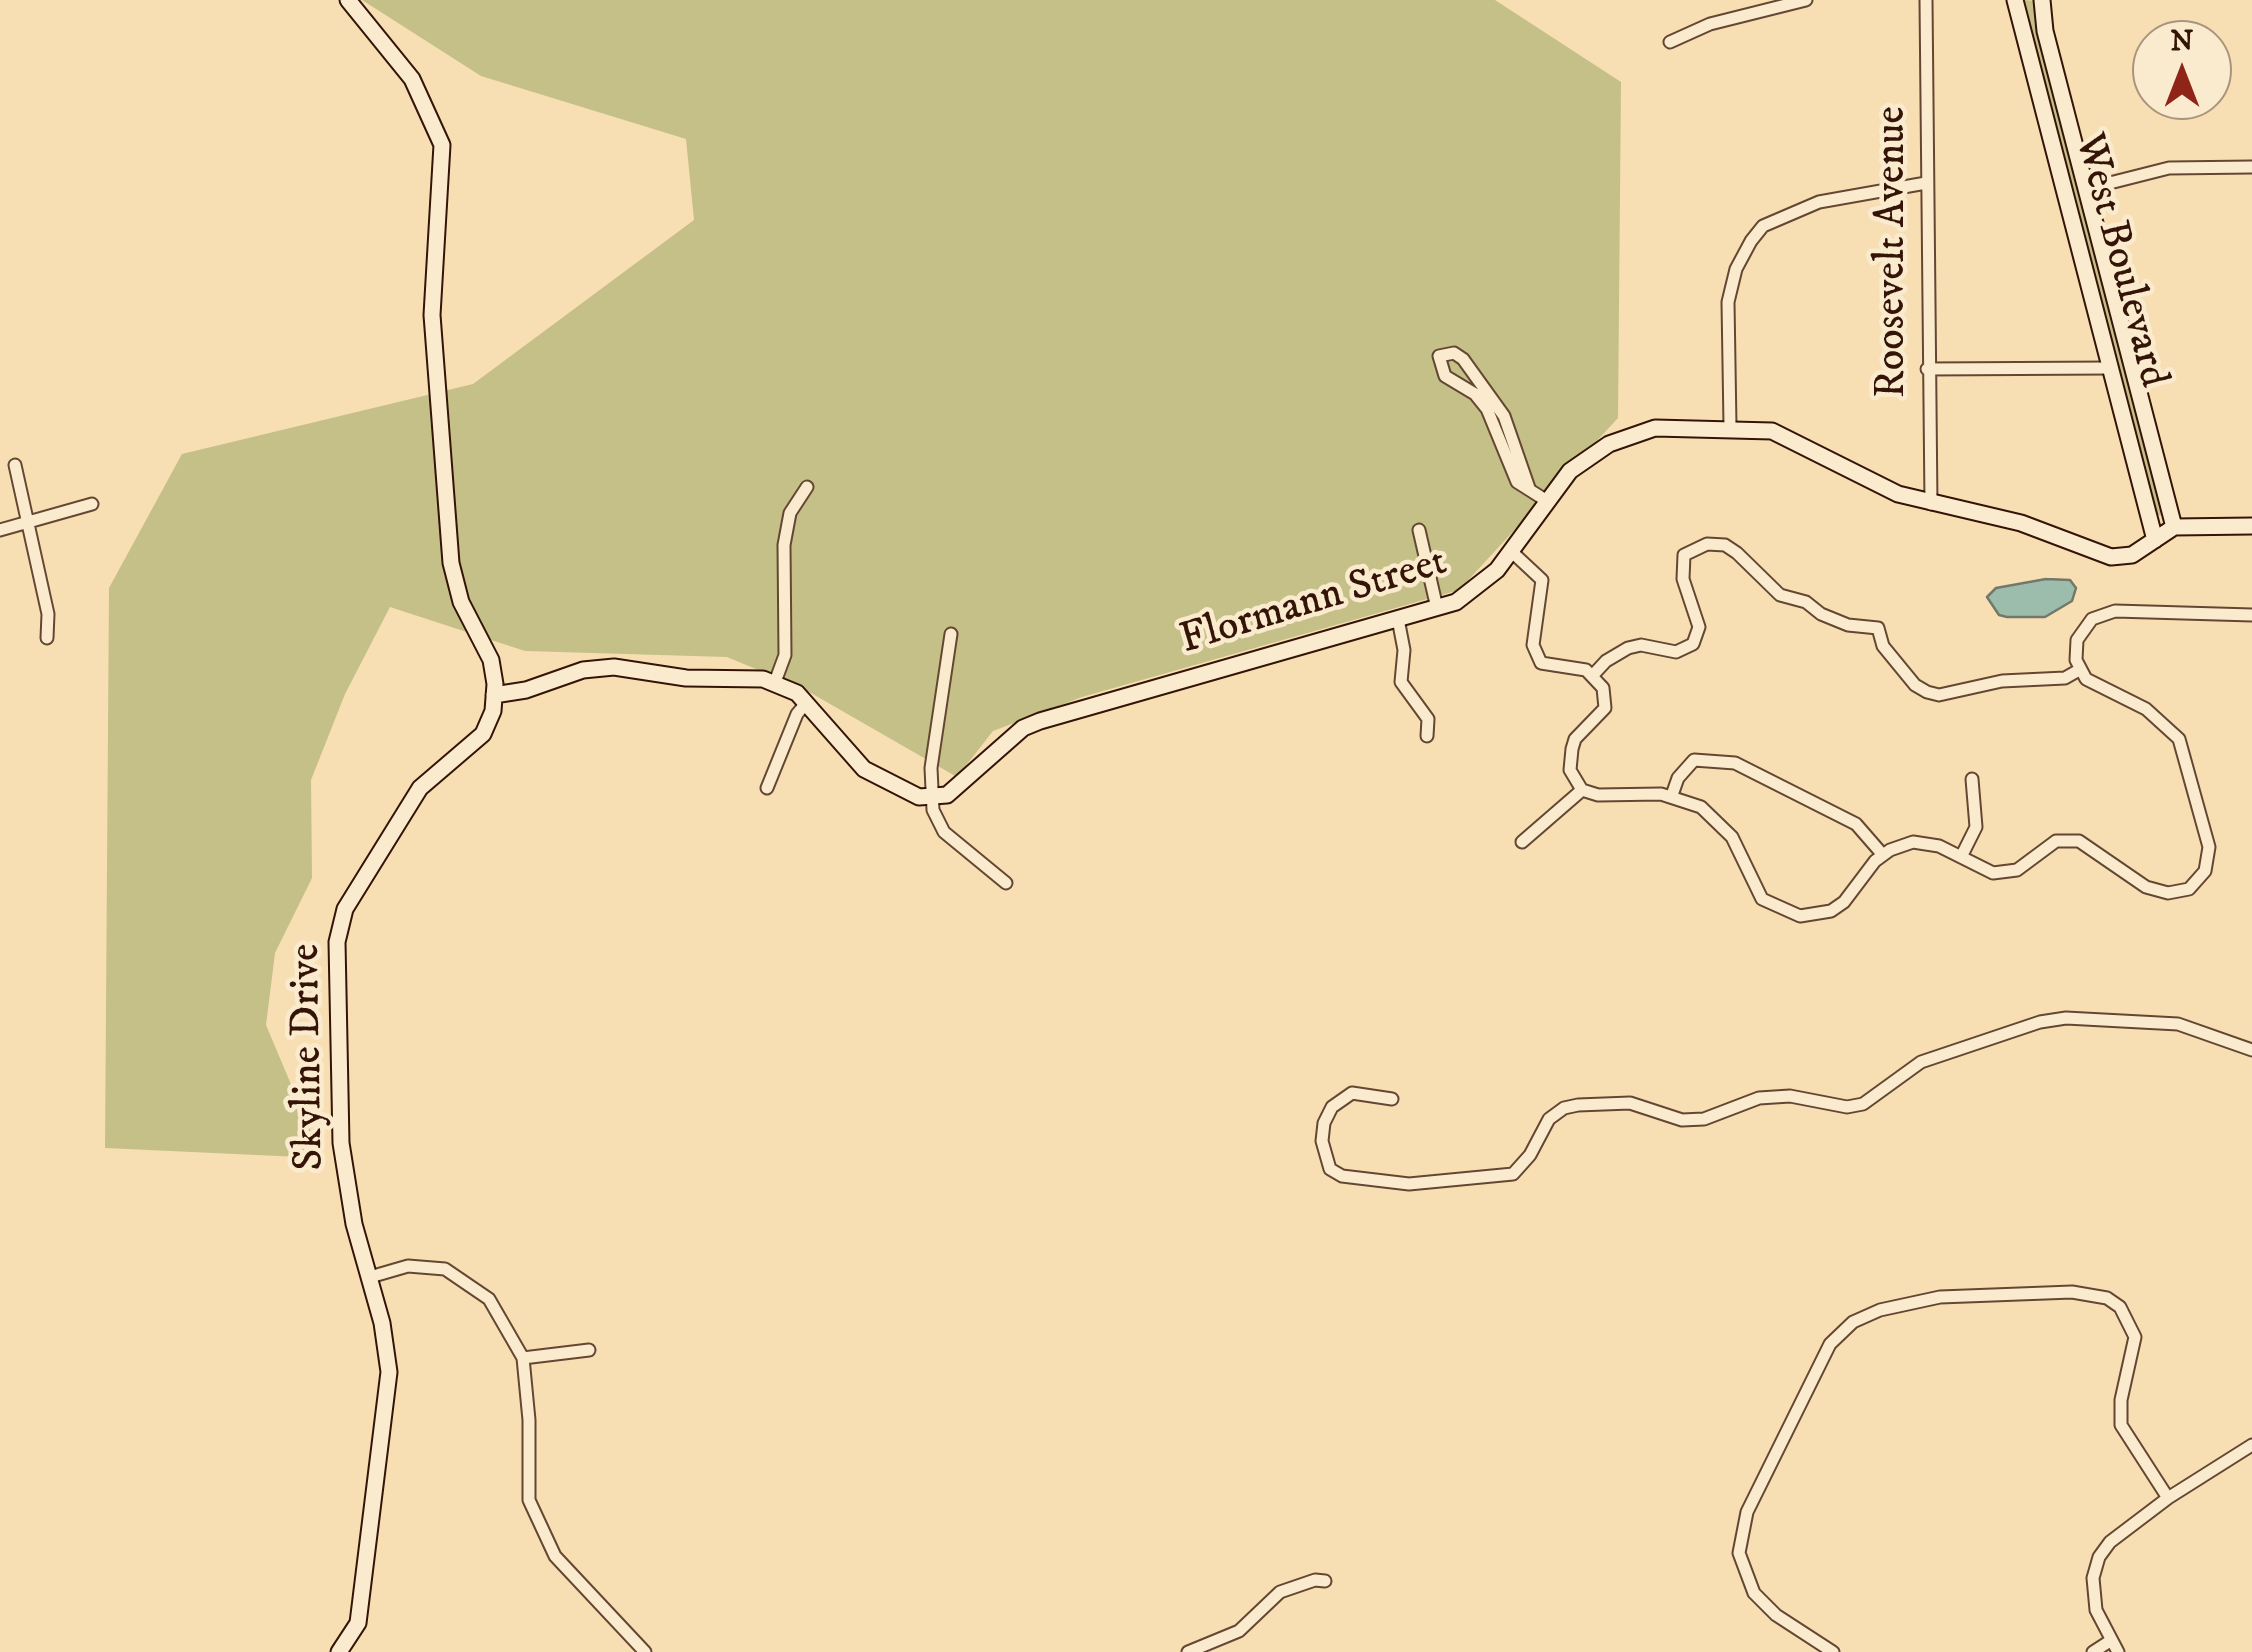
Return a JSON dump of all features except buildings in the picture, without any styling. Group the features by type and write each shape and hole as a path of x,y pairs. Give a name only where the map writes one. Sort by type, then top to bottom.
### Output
{"street":[{"path":"348,0 412,78 442,145 432,316 451,563 460,602 492,660 494,695 526,690 583,670 614,667 686,678 775,682 807,702 855,762 908,793 932,798"},
{"path":"1670,42 1710,24 1806,0"},
{"name":"Roosevelt Avenue","path":"1926,0 1930,504"},
{"name":"West Boulevard","path":"2015,0 2154,540"},
{"name":"West Boulevard","path":"2042,0 2086,189 2174,527"},
{"path":"2086,189 2170,168 2252,168"},
{"path":"1730,426 1728,302 1736,269 1763,226 1819,202 1926,183"},
{"path":"1529,488 1504,416 1463,359 1454,353 1439,356 1444,376 1475,394 1487,409 1512,473 1529,488 1547,501"},
{"path":"1927,369 2111,368"},
{"name":"Flormann Street","path":"932,798 957,790 1010,738 1040,721 1438,608 1476,590 1512,552 1570,471 1626,436 1655,428 1730,426 1792,438 1875,483 1930,504 2021,523 2111,557 2132,556 2174,527"},
{"path":"15,465 48,614 47,638"},
{"path":"775,682 786,640 784,545 790,513 807,487"},
{"path":"0,530 92,504"},
{"path":"2174,527 2252,526"},
{"path":"1420,530 1438,608"},
{"path":"1593,675 1606,661 1628,648 1642,645 1676,652 1693,644 1699,627 1683,580 1684,556 1708,544 1725,545 1736,553 1770,590 1806,602 1821,614 1848,625 1878,628 1883,646 1915,685 1927,692 1939,695 2002,681 2052,678 2079,670"},
{"path":"1512,552 1542,580 1532,645 1541,662 1593,675 1606,699 1599,717 1576,739 1572,749 1570,770 1582,790 1598,795 1672,796 1701,807 1723,825 1762,899 1789,914 1814,916 1830,911 1844,902 1883,855 1914,842 1939,846 1980,869 2008,872 2029,862 2045,846 2068,840 2092,846 2155,891 2178,893 2199,881 2209,847 2178,739 2158,718 2097,687 2079,670 2076,648 2080,632 2102,614 2252,614"},
{"path":"1398,619 1404,650 1402,682 1428,719 1427,736"},
{"path":"950,634 931,768 936,822 1006,883"},
{"name":"Skyline Drive","path":"339,1652 358,1622 389,1372 370,1276 354,1224 341,1143 337,942 346,909 420,788 483,734 494,695"},
{"path":"767,788 797,714 807,702"},
{"path":"1672,796 1678,778 1694,760 1735,763 1856,824 1883,855"},
{"path":"1961,857 1976,828 1972,780"},
{"path":"1522,842 1582,790"},
{"path":"1392,1099 1352,1094 1332,1107 1324,1123 1322,1141 1330,1169 1342,1176 1409,1184 1513,1174 1530,1155 1549,1119 1578,1105 1630,1103 1682,1120 1704,1118 1759,1098 1778,1096 1846,1107 1864,1104 1922,1062 2040,1022 2066,1018 2178,1024 2252,1050"},
{"path":"370,1276 408,1266 444,1268 490,1299 523,1358 529,1500 555,1556 646,1652"},
{"path":"1833,1652 1776,1615 1754,1592 1739,1553 1747,1512 1830,1344 1853,1322 1880,1310 1940,1296 2072,1292 2107,1298 2120,1307 2136,1337 2121,1400 2122,1425 2168,1498"},
{"path":"523,1358 588,1350"},
{"path":"2094,1652 2114,1647 2093,1594 2099,1557 2110,1542 2168,1498 2252,1445"},
{"path":"1188,1652 1239,1631 1280,1592 1315,1580 1324,1581"}],"shaded area":[{"path":"362,0 1495,0 1621,82 1618,418 1459,590 1082,697 993,731 957,777 804,689 727,657 525,651 390,607 345,694 311,780 312,878 275,953 266,1025 322,1158 105,1148 109,588 182,454 473,384 694,220 686,139 481,76"},
{"path":"2024,0 2036,1 2166,513 2162,516 2156,514 2150,494"},
{"path":"2046,579 2070,580 2076,588 2072,601 2045,617 1999,615 1987,597 1996,588"}]}
